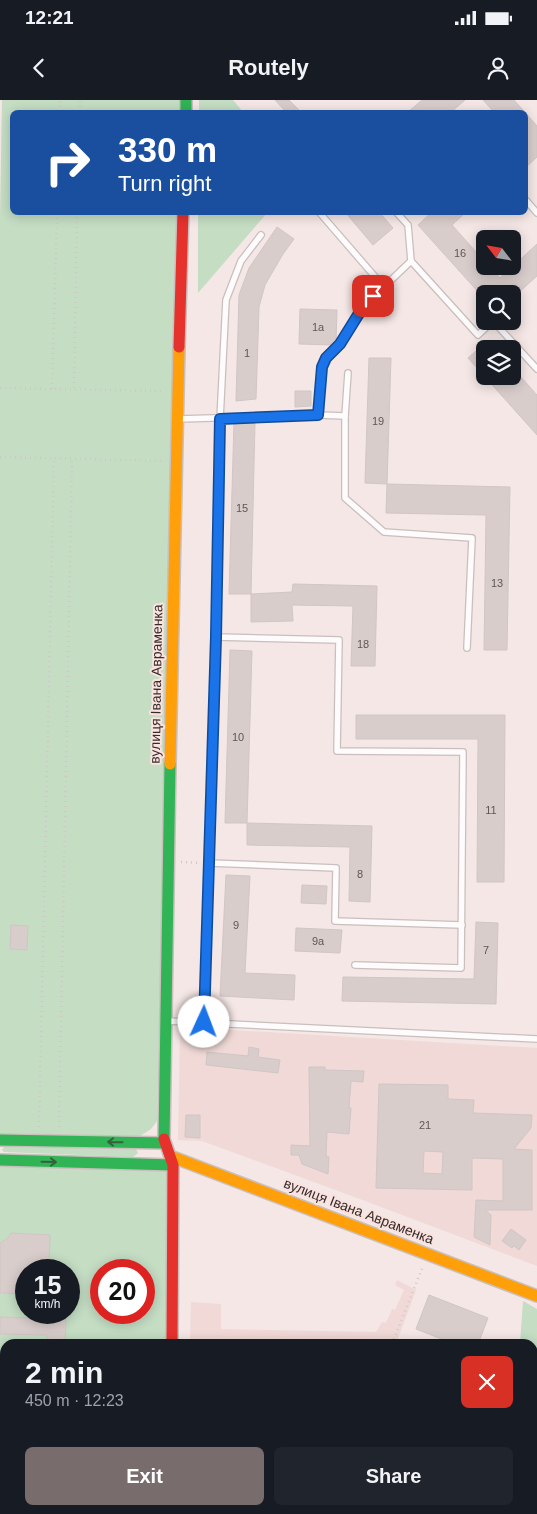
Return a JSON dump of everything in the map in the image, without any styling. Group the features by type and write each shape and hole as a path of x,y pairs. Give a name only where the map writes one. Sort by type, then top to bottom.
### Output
{"street":[{"name":"вулиця Івана Авраменка","path":"172,1339 171,1160 164,1143 164,1020 182,215"},
{"path":"0,1140 164,1143"},
{"path":"0,1160 171,1160"},
{"name":"вулиця Івана Авраменка","path":"171,1160 428,1253 537,1296"}],"lane":[{"path":"322,215 384,286"},
{"path":"399,215 408,225 411,261 478,335 483,330"},
{"path":"204,1022 216,637 220,419 226,300 241,261 261,235"},
{"path":"318,415 324,362 340,344 363,307 411,261"},
{"path":"501,330 537,369"},
{"path":"348,373 345,498 384,532 472,538 468,648"},
{"path":"176,419 346,416"},
{"path":"216,637 339,640 337,751 463,752 461,968 356,965"},
{"path":"209,863 336,868 335,921 462,925"},
{"path":"164,1020 537,1039"}],"path":[{"path":"52,389 57,215"},
{"path":"74,389 78,215"},
{"path":"0,388 177,391"},
{"path":"0,457 175,462"},
{"path":"39,1141 54,459"},
{"path":"58,1142 72,459"},
{"path":"168,861 209,863"},
{"path":"394,1339 428,1253"}],"shaded area":[{"path":"180,1027 537,1048 537,1266 202,1141 178,1140"},
{"path":"397,1280 416,1290 398,1339 190,1339 191,1302 221,1304 221,1329 376,1332 382,1322 386,1323 392,1309 395,1310 404,1290 395,1285"}],"green space":[{"path":"2,100 180,100 180,110 10,110 10,215 177,215 157,1121 151,1129 140,1136 0,1133 0,217"},
{"path":"199,100 233,100 241,110 199,110"},
{"path":"198,215 265,215 198,293"},
{"path":"4,1147 136,1149 138,1153 133,1157 4,1152 2,1150"},
{"path":"0,1160 173,1165 172,1339 0,1339"},
{"path":"523,1301 537,1309 537,1339 520,1339"}],"building":[{"path":"275,100 289,100 299,110 284,110"},
{"path":"422,100 465,100 453,110 410,110"},
{"path":"483,100 514,100 523,110 492,110"},
{"path":"528,116 537,126 537,157 528,165"},
{"path":"348,215 382,215 393,228 373,245"},
{"path":"429,215 463,215 452,225 476,252 476,275 497,275 500,278 503,275 521,275 521,259 537,244 537,276 521,290 521,285 476,285 476,290 418,225"},
{"path":"277,227 294,239 265,285 259,307 256,399 236,401 239,295 249,268"},
{"path":"300,309 337,310 336,342 333,345 299,344"},
{"path":"476,351 476,367 468,358"},
{"path":"369,358 391,358 387,484 365,483"},
{"path":"521,377 537,395 537,435 492,385 521,385"},
{"path":"295,391 311,391 311,406 295,407"},
{"path":"234,422 255,422 251,594 229,594"},
{"path":"387,484 510,487 507,650 484,650 486,515 386,513"},
{"path":"293,584 377,586 375,666 351,666 353,606 292,605 293,621 251,622 251,594 292,592"},
{"path":"230,650 252,651 247,823 225,823"},
{"path":"356,715 505,715 504,882 477,882 478,739 356,739"},
{"path":"247,823 372,826 370,902 349,901 350,847 247,845"},
{"path":"226,875 250,876 245,973 295,975 294,1000 220,996"},
{"path":"302,885 327,886 326,904 301,903"},
{"path":"476,922 498,923 496,1004 342,1001 343,977 474,979"},
{"path":"11,925 28,926 27,950 10,949"},
{"path":"296,928 342,930 340,953 295,951"},
{"path":"249,1047 259,1049 258,1057 280,1060 278,1073 206,1065 207,1052 248,1056"},
{"path":"309,1067 325,1067 325,1070 364,1071 363,1082 351,1081 349,1134 327,1132 326,1156 329,1157 328,1174 302,1164 299,1155 291,1155 291,1145 310,1146"},
{"path":"379,1084 448,1085 448,1099 474,1100 473,1113 532,1115 531,1128 514,1149 532,1150 532,1210 485,1210 491,1215 490,1245 474,1237 476,1200 503,1201 503,1159 472,1158 472,1190 376,1188","holes":["424,1151 443,1152 442,1174 423,1173"]},
{"path":"186,1115 200,1115 200,1138 185,1137"},
{"path":"511,1229 526,1240 519,1250 514,1246 512,1248 502,1241"},
{"path":"11,1233 50,1235 49,1259 15,1259 15,1294 0,1293 0,1243 8,1238"},
{"path":"429,1295 488,1318 480,1339 441,1339 416,1329"},
{"path":"0,1317 15,1317 15,1324 66,1324 65,1339 47,1339 47,1335 0,1334"}],"traffic: fast":[{"path":"186,100 186,110"},
{"path":"164,1139 170,764"},
{"path":"0,1140 164,1143"},
{"path":"0,1160 173,1165"}],"traffic: slow":[{"path":"170,764 179,347"},
{"path":"170,1156 537,1296"}],"traffic: jam":[{"path":"179,347 183,215"},
{"path":"164,1139 173,1165 172,1339"}],"route":[{"path":"204,1022 216,637 220,419 318,415 322,367 326,358 340,344 363,307 373,296"}]}
